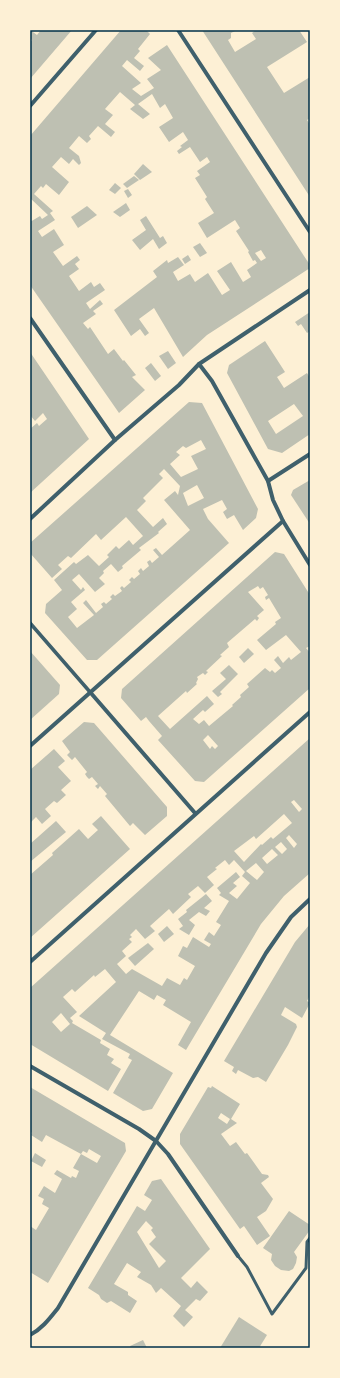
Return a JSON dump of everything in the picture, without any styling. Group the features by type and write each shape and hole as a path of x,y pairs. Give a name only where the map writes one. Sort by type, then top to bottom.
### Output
{"street":[{"path":"30,106 96,30"},
{"path":"178,30 310,232"},
{"path":"30,519 115,440 179,385 199,364 310,290"},
{"path":"30,318 115,440"},
{"path":"199,364 212,381 268,481 273,500 283,520 310,565"},
{"path":"268,481 310,454"},
{"path":"30,746 283,520"},
{"path":"30,623 196,813"},
{"path":"30,962 310,712"},
{"path":"30,1336 48,1321 58,1308 275,939 291,917 310,899"},
{"path":"30,1066 156,1140 168,1154 238,1256"}],"lane":[{"path":"238,1256 247,1268 272,1314 306,1268 307,1242 310,1238"}],"building":[{"path":"30,30 37,35 41,30 72,30 30,79 30,43 32,40 30,38"},
{"path":"121,30 146,30 150,34 138,49 140,51 134,58 144,66 140,71 127,60 122,66 141,83 132,89 141,96 154,88 147,79 161,70 148,58 167,45 310,265 310,268 207,335 183,357 154,308 139,319 149,333 145,336 140,329 131,336 114,310 157,277 153,271 167,260 168,263 178,257 184,265 173,272 178,281 190,274 195,282 208,273 222,295 230,290 217,271 231,262 243,282 251,277 247,270 257,263 255,260 253,261 248,252 249,251 236,231 240,228 235,220 207,238 198,223 214,213 205,199 207,197 195,178 200,175 197,171 210,162 207,157 200,162 190,147 179,154 177,151 182,147 180,146 188,140 183,132 169,142 159,127 173,118 165,104 160,108 152,94 138,104 150,114 143,119 130,109 135,105 120,92 105,109 113,115 105,124 115,132 111,137 98,126 89,136 91,139 87,143 79,136 69,148 79,156 81,163 79,165 73,159 69,164 61,157 52,167 69,182 59,195 46,184 43,188 41,186 34,194 53,211 50,213 55,220 38,231 42,237 54,229 64,245 53,252 63,266 77,256 80,260 75,264 79,269 69,276 79,291 91,282 94,287 100,283 105,290 86,303 90,309 100,300 103,304 93,311 96,314 83,323 88,329 90,327 108,354 114,349 136,375 132,377 145,390 119,413 30,285 30,222 40,216 42,219 48,215 30,198 30,136","holes":["261,250 266,258 261,261 255,253"]},
{"path":"202,30 237,30 231,33 231,38 228,40 235,52 256,39 252,33 256,30 299,30 307,42 267,67 284,93 310,77 310,118 307,120 310,125 310,197"},
{"path":"143,164 152,172 140,180 134,174"},
{"path":"134,176 139,180 127,188 123,184"},
{"path":"115,183 121,188 115,194 109,190"},
{"path":"128,189 132,195 128,198 124,191"},
{"path":"126,203 130,210 120,217 113,212"},
{"path":"87,206 97,215 78,228 71,217"},
{"path":"146,216 160,238 163,236 167,243 159,249 153,239 140,250 132,240 146,230 140,220"},
{"path":"200,243 207,253 200,257 193,247"},
{"path":"188,255 191,260 185,264 182,259"},
{"path":"310,312 310,331 307,333 301,324 298,326 295,322"},
{"path":"265,341 285,372 277,377 284,388 307,373 310,378 310,434 282,453 268,449 227,373 229,365","holes":["294,404 303,416 276,434 268,421"]},
{"path":"168,351 176,363 168,369 159,356"},
{"path":"30,352 89,439 30,493 30,429 37,423 39,426 47,419 43,413 35,421 30,415"},
{"path":"151,363 161,376 155,381 145,368"},
{"path":"189,402 202,403 258,509 256,518 243,530 234,515 227,519 223,512 227,509 222,500 203,509 208,519 229,543 97,660 87,660 45,613 46,604 62,590 54,580 74,562 76,564 88,555 99,566 109,557 107,555 116,546 119,549 129,540 133,545 143,536 126,517 101,540 96,534 71,558 68,556 58,565 62,569 52,578 30,553 30,543","holes":["201,440 206,449 191,456 198,469 181,477 170,464 180,455 176,452 183,446 186,448","164,469 180,486 178,495 175,491 164,500 190,530 162,555 156,548 153,550 159,557 152,563 150,560 147,562 149,566 143,571 141,568 138,571 140,574 134,579 132,577 129,580 131,582 124,588 122,586 120,588 122,591 115,596 113,594 110,597 112,599 106,604 104,602 101,604 103,607 96,613 86,600 83,603 94,615 77,628 68,617 77,609 71,602 85,590 83,587 81,590 72,580 79,574 95,592 105,584 99,578 104,573 103,571 111,564 118,572 123,568 122,566 141,550 139,548 159,533 158,532 167,524 163,518 153,527 137,510 146,501 143,498 163,478 159,474","197,485 204,498 188,506 183,493"]},
{"path":"310,480 310,524 291,495 293,490"},
{"path":"275,552 284,554 310,595 310,646 306,648 310,653 310,688 204,782 195,781 158,740 162,736 146,717 141,721 121,698 122,689","holes":["258,586 260,589 263,587 268,595 265,597 266,600 269,598 281,618 257,640 266,650 286,635 301,652 291,660 289,657 283,663 278,656 274,660 281,668 275,673 272,670 270,672 265,668 247,684 249,687 240,695 241,697 232,705 233,706 209,726 204,720 199,724 193,719 203,710 205,712 214,704 207,696 170,729 158,716 186,691 187,693 197,684 197,677 203,673 205,675 208,672 206,671 229,647 227,643 255,619 257,621 259,618 257,616 264,610 248,592","208,735 218,746 215,749 212,746 210,749 203,740"]},
{"path":"248,648 254,654 244,663 239,657"},
{"path":"30,651 60,685 59,694 30,720"},
{"path":"229,665 238,674 220,692 222,694 218,697 212,691 226,679 220,673"},
{"path":"84,722 94,723 167,807 167,816 145,835 133,823 130,826 105,796 107,794 100,786 98,789 95,786 98,784 92,777 89,779 87,777 85,774 87,772 75,757 72,760 67,755 70,752 62,741"},
{"path":"310,738 310,873 284,896 261,924 186,1050 178,1045 191,1022 163,1005 166,1000 157,995 154,1000 139,991 110,1035 173,1073 152,1109 143,1111 113,1093 132,1060 128,1058 130,1054 102,1039 106,1033 79,1016 116,982 105,969 95,977 94,975 75,992 72,989 63,997 77,1012 70,1018 73,1021 72,1023 101,1040 100,1043 110,1049 107,1055 114,1059 111,1063 121,1069 108,1091 30,1044 30,988","holes":["294,800 302,809 299,812 291,802","284,814 292,823 273,839 271,837 262,845 261,844 244,862 234,851 254,836 256,839","289,835 297,844 294,848 286,838","281,842 287,849 282,854 275,847","272,849 278,855 267,864 262,858","225,860 229,865 234,860 245,872 242,876 250,883 237,899 229,893 237,886 233,883 240,877 236,872 217,888 221,893 219,895 229,901 216,922 221,925 214,936 209,932 204,940 211,944 209,947 193,937 187,948 183,946 178,956 195,966 187,980 184,978 180,985 167,978 162,986 132,969 126,974 117,964 126,956 122,951 132,942 129,939 132,937 130,935 136,929 145,939 155,931 150,926 169,909 173,914 191,897 188,894 198,886 205,893 214,885 207,877 217,869 215,868","256,863 264,872 257,880 246,871","61,1013 70,1024 61,1032 52,1022"]},
{"path":"54,749 65,761 58,767 71,781 61,790 66,795 57,803 54,801 45,809 51,816 42,824 36,817 30,823 30,770"},
{"path":"101,816 130,849 30,938 30,875 79,829 88,839 98,830 92,824"},
{"path":"56,821 66,832 30,862 30,844"},
{"path":"206,894 212,901 204,908 210,911 206,916 199,912 189,920 195,925 189,935 179,929 183,926 178,919 187,912 186,910"},
{"path":"310,924 310,995 307,1001 310,1003 302,1018 285,1007 281,1015 296,1024 297,1027 266,1082 258,1077 253,1078 238,1070 236,1074 232,1071 234,1067 224,1061 295,942"},
{"path":"167,926 174,934 164,942 158,934"},
{"path":"148,943 154,949 135,966 128,958"},
{"path":"212,1086 240,1104 231,1119 237,1123 221,1134 230,1146 236,1142 245,1154 247,1153 262,1174 268,1175 269,1177 261,1183 273,1199 266,1211 257,1217 270,1236 257,1245 244,1226 240,1229 180,1144 180,1134 208,1087 211,1088","holes":["221,1113 230,1119 227,1124 218,1118"]},
{"path":"30,1087 125,1143 126,1151 48,1283 30,1272 30,1226 36,1230 49,1208 42,1204 44,1199 38,1196 44,1186 55,1193 62,1179 54,1174 57,1170 71,1178 72,1176 76,1178 79,1171 73,1168 81,1154 46,1135 42,1142 31,1135","holes":["89,1149 101,1156 97,1163 81,1154 83,1151 87,1153"]},
{"path":"35,1153 46,1160 42,1167 31,1161"},
{"path":"161,1179 210,1249 181,1278 191,1288 197,1281 208,1292 200,1301 196,1299 185,1310 193,1317 184,1327 173,1316 181,1306 161,1288 156,1293 151,1285 137,1277 141,1272 127,1263 114,1284 128,1292 128,1295 137,1301 130,1313 111,1301 107,1303 101,1299 99,1295 88,1288 137,1206 145,1211 152,1200 144,1195 152,1181","holes":["146,1221 153,1228 151,1230 156,1237 149,1244 166,1261 159,1268 137,1232"]},
{"path":"289,1211 310,1225 310,1230 294,1252 297,1257 296,1263 293,1269 289,1271 281,1270 275,1266 271,1260 272,1254 263,1248"},
{"path":"239,1317 267,1335 259,1348 220,1348"},
{"path":"143,1340 147,1348 131,1348 130,1346"}]}
